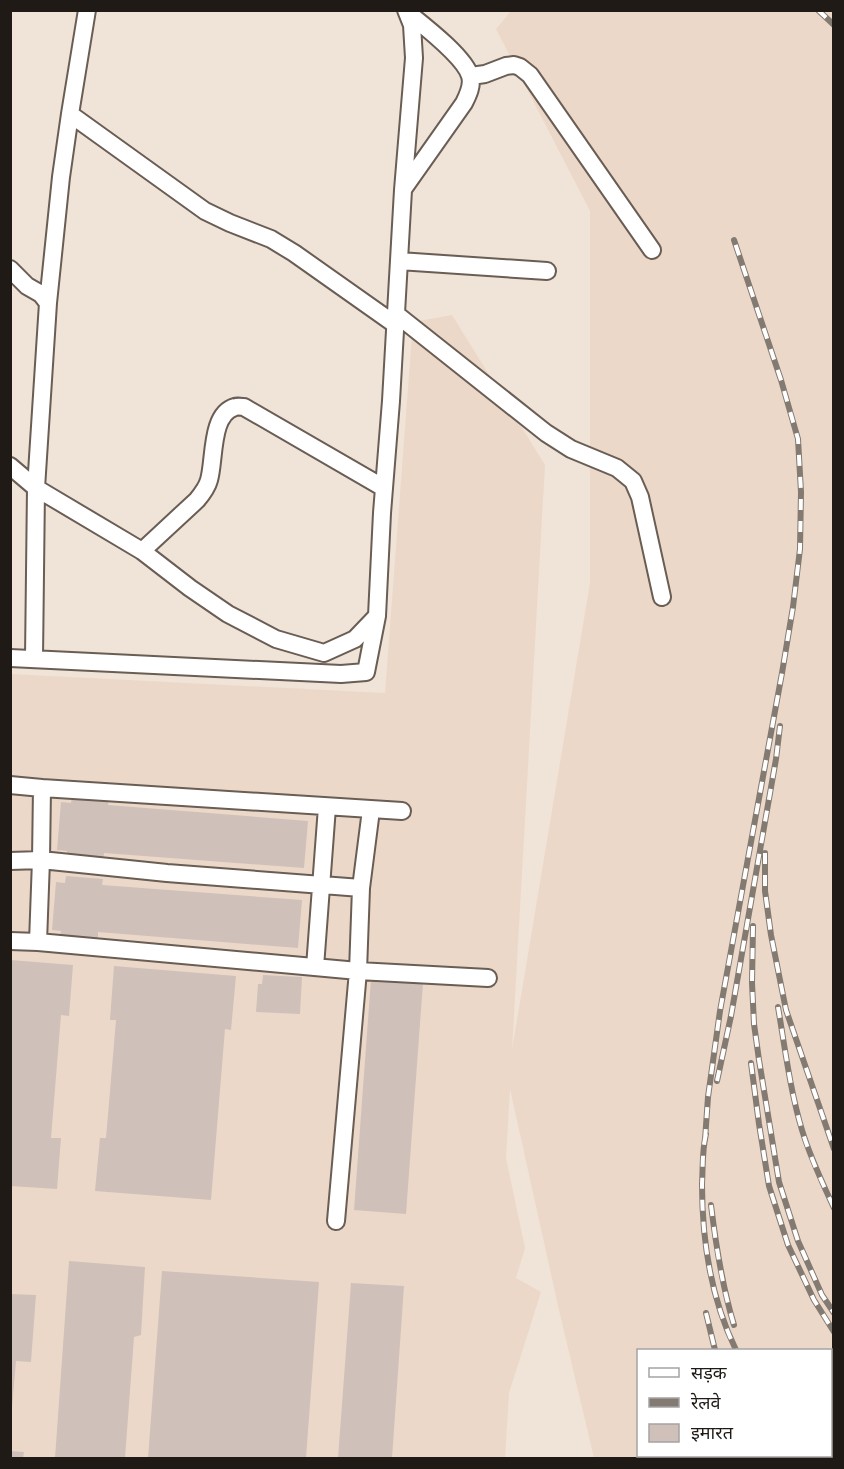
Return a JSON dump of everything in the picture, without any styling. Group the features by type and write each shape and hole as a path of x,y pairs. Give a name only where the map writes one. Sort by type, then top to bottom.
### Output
{"street":[{"path":"34,658 36,488 48,303 70,114 87,10"},
{"path":"403,190 464,103 471,87 471,76 462,60 406,11"},
{"path":"10,658 341,674 366,672 377,616 403,190 414,58 412,25 406,11"},
{"path":"471,76 485,74 514,64 530,75 652,250"},
{"path":"70,114 205,211 271,239 294,253 396,320 546,433 571,449 617,468 633,481 662,597"},
{"path":"399,261 547,270"},
{"path":"10,269 27,286 41,294 48,303"},
{"path":"142,551 197,500 204,490 209,480 217,428 222,418 235,406 244,407 384,488"},
{"path":"10,466 36,488 142,551 228,614 276,639 324,652 355,639 377,616"},
{"path":"10,785 402,811"},
{"path":"38,942 42,788"},
{"path":"315,967 327,807"},
{"path":"336,1221 358,971 361,888 371,810"},
{"path":"10,861 41,860 167,873 361,888"},
{"path":"10,941 358,971 488,978"}],"shaded area":[{"path":"511,11 833,11 833,1458 594,1458 510,1089 506,1158 525,1248 516,1278 541,1292 509,1393 505,1458 11,1458 10,674 385,693 413,322 452,315 545,465 512,1050 590,583 590,211 496,29"}],"building":[{"path":"72,796 109,799 108,805 308,821 304,868 104,853 103,860 66,857 67,851 57,850 61,802 71,803"},
{"path":"66,876 103,879 102,885 302,900 298,948 98,932 98,939 60,936 61,931 52,930 56,882 65,883"},
{"path":"10,960 73,965 69,1016 61,1015 51,1138 61,1138 57,1189 10,1186"},
{"path":"114,966 236,976 231,1030 225,1029 211,1200 95,1191 100,1138 106,1138 116,1020 110,1020"},
{"path":"263,975 302,977 300,1014 256,1012 258,984 262,984"},
{"path":"371,979 423,983 406,1214 354,1210"},
{"path":"69,1261 145,1267 141,1335 134,1337 125,1458 55,1458"},
{"path":"162,1271 319,1282 306,1458 148,1458"},
{"path":"351,1283 404,1286 392,1458 338,1458"},
{"path":"10,1294 36,1295 31,1362 16,1361 12,1408 10,1408"},
{"path":"10,1451 24,1452 23,1458 10,1458"}],"railway":[{"path":"818,10 834,25"},
{"path":"705,1140 708,1097 720,1011 782,673 800,549 801,492 798,439 781,380 734,240"},
{"path":"717,1081 731,1016 780,726"},
{"path":"765,853 765,891 786,1010 834,1149"},
{"path":"753,926 754,1024 779,1182 798,1241 822,1295 834,1313"},
{"path":"778,1007 791,1084 802,1130 812,1160 834,1208"},
{"path":"751,1063 769,1186 788,1245 814,1300 834,1332"},
{"path":"706,1134 702,1184 706,1248 720,1311 736,1349"},
{"path":"711,1205 720,1266 734,1325"},
{"path":"706,1313 715,1349"}]}
